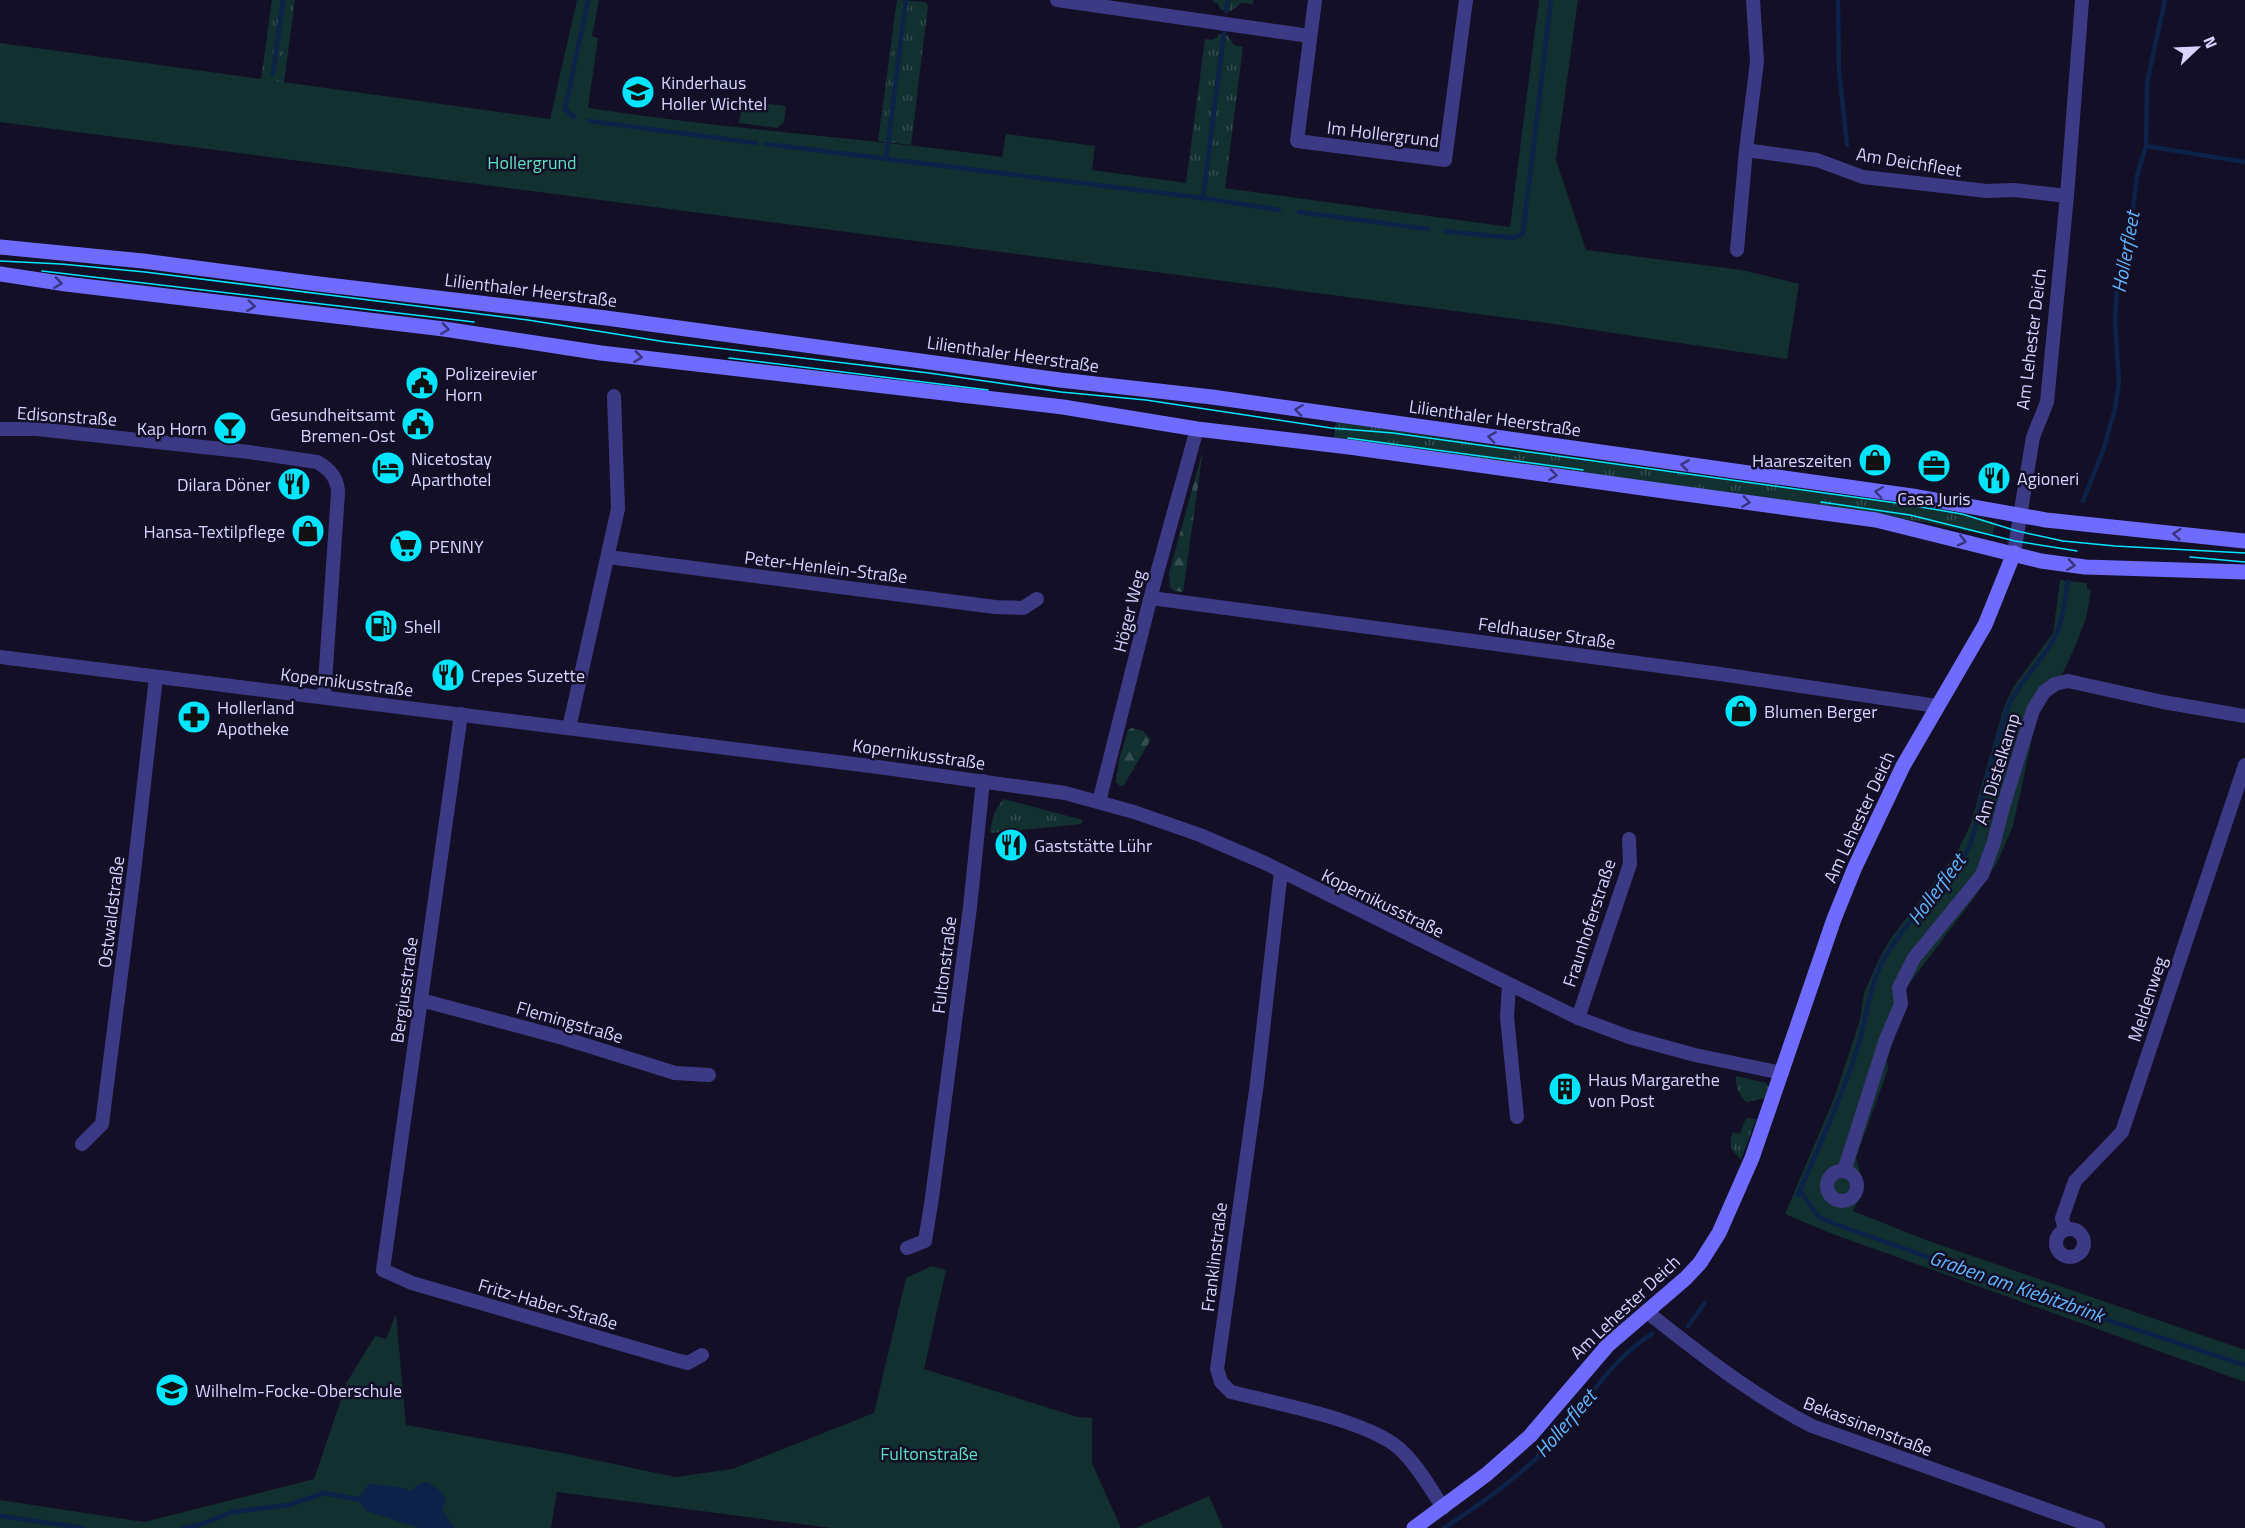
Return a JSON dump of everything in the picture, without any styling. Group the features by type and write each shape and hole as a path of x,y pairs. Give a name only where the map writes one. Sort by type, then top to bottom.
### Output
{"main road":[{"name":"Lilienthaler Heerstraße","path":"0,247 143,261 319,285 606,318 1060,380 1212,397 1912,496 2019,516 2245,541"},
{"path":"0,274 66,284 444,329 600,353 1063,407 1197,429 1359,448 1876,520 2041,561 2085,567 2245,572"},
{"name":"Am Lehester Deich","path":"1414,1528 1487,1474 1530,1436 1608,1345 1686,1278 1700,1263 1719,1233 1752,1158 1834,919 1855,867 1903,766 1985,625 2014,553"}],"street":[{"name":"Im Hollergrund","path":"1315,0 1297,141 1445,160 1466,0"},
{"path":"1737,250 1757,62 1753,0"},
{"name":"Am Lehester Deich","path":"2014,553 2033,437 2047,402 2067,196 2082,0"},
{"path":"1066,1 1310,36"},
{"name":"Am Deichfleet","path":"1746,150 1817,160 1863,177 1987,191 2014,190 2067,196"},
{"path":"569,728 608,557 619,496 614,396"},
{"name":"Edisonstraße","path":"0,429 37,429 249,452 318,462 326,467 338,484 338,493 324,697"},
{"name":"Höger Weg","path":"1099,802 1197,429"},
{"name":"Peter-Henlein-Straße","path":"608,557 995,607 1023,608 1037,599"},
{"name":"Feldhauser Straße","path":"1151,598 1937,706"},
{"name":"Kopernikusstraße","path":"0,657 461,714 1065,793 1200,835 1281,872 1578,1018 1640,1040 1695,1055 1782,1073"},
{"name":"Ostwaldstraße","path":"82,1144 102,1124 156,677"},
{"name":"Am Distelkamp","path":"1844,1171 1885,1042 1900,1004 1899,988 1914,958 1982,875 2033,710 2044,692 2055,684 2068,681 2163,702 2245,716"},
{"name":"Bergiusstraße","path":"383,1270 461,714"},
{"name":"Meldenweg","path":"2066,1230 2062,1218 2075,1181 2122,1132 2245,765"},
{"name":"Fultonstraße","path":"907,1248 925,1241 933,1198 970,907 983,781"},
{"name":"Fraunhoferstraße","path":"1578,1018 1630,864 1629,839"},
{"name":"Franklinstraße","path":"1281,872 1257,1083 1217,1369 1221,1382 1231,1392 1317,1413 1383,1436 1403,1451 1443,1508"},
{"path":"1509,986 1507,1017 1517,1117"},
{"name":"Flemingstraße","path":"421,1000 563,1038 675,1073 709,1075"},
{"name":"Fritz-Haber-Straße","path":"383,1270 412,1283 688,1363 702,1355"},
{"name":"Bekassinenstraße","path":"1647,1312 1747,1386 1812,1426 2098,1528"}],"green space":[{"path":"272,0 295,0 284,83 261,80"},
{"name":"Hollergrund","path":"577,0 599,0 592,36 598,38 588,108 1002,157 1006,134 1095,146 1092,170 1510,227 1539,0 1578,0 1556,160 1586,250 1742,270 1799,284 1787,359 1540,322 0,122 0,43 550,119"},
{"path":"897,0 926,2 928,6 911,145 878,141"},
{"path":"1213,0 1253,0 1253,4 1241,3 1231,11 1221,10"},
{"path":"1218,34 1227,35 1234,45 1243,47 1225,189 1186,183 1205,39 1211,40 1218,37"},
{"path":"743,101 786,106 784,122 777,128 739,123"},
{"path":"1336,421 1482,444 1943,509 1996,523 1992,536 1924,522 1334,438"},
{"path":"1203,450 1183,592 1174,591 1170,587 1169,573"},
{"path":"2060,580 2087,583 2087,589 2091,590 2086,619 2065,669 2038,712 2013,826 1997,863 1974,898 1906,988 1906,1004 1887,1060 1888,1069 1856,1158 1863,1182 1860,1198 1853,1211 1926,1240 2245,1350 2245,1382 1830,1233 1785,1214 1835,1096 1860,1020 1864,993 1891,938 1956,854 1970,826 2004,707 2014,686 2053,633"},
{"path":"1132,728 1143,731 1151,739 1124,785 1120,786 1116,782 1119,760 1128,730"},
{"path":"1004,799 1083,820 1081,824 990,833 996,811"},
{"path":"1736,1076 1766,1083 1768,1087 1766,1098 1746,1102 1738,1090"},
{"path":"1746,1118 1756,1119 1741,1160 1733,1150 1731,1140 1733,1132 1740,1134"},
{"path":"932,1266 946,1270 924,1369 1078,1417 1092,1418 1092,1463 1121,1528 831,1528 557,1492 551,1528 0,1528 0,1500 144,1522 314,1479 347,1382 375,1336 386,1339 396,1314 406,1425 562,1453 675,1477 732,1469 874,1413 906,1278"},
{"path":"1209,1496 1223,1528 1136,1528"}],"water":[{"path":"427,1482 442,1492 446,1499 442,1510 455,1528 419,1528 366,1511 357,1499 369,1484 412,1491 417,1485"}],"waterway":[{"path":"273,74 283,0"},
{"path":"574,117 565,109 588,0"},
{"path":"886,159 906,0"},
{"path":"1226,11 1228,0"},
{"path":"1445,231 1513,238 1523,234 1551,0"},
{"path":"1838,0 1839,70 1847,145"},
{"name":"Hollerfleet","path":"2083,501 2103,451 2115,409 2119,382 2115,322 2117,285 2131,224 2137,176 2146,146 2147,83 2165,0"},
{"path":"1203,198 1224,33"},
{"path":"589,121 756,143"},
{"path":"766,144 1203,198 1279,210"},
{"path":"2146,146 2245,162"},
{"path":"1299,212 1428,229"},
{"name":"Hollerfleet","path":"1798,1195 1850,1071 1877,974 1894,942 1953,873 1967,850 1974,833 1989,769 2007,711 2017,691 2051,645 2059,629 2068,582"},
{"name":"Graben am Kiebitzbrink","path":"1800,1191 1819,1217 1835,1224 2077,1310 2245,1365"},
{"name":"Hollerfleet","path":"1688,1326 1705,1303"},
{"name":"Hollerfleet","path":"1444,1528 1495,1492 1543,1452 1620,1359 1652,1334"},
{"path":"183,1528 199,1525 233,1512 289,1505 324,1493 357,1499"},
{"path":"0,1516 84,1528"}],"tram line":[{"path":"0,261 145,272 528,320 666,342 929,373 1061,392 1146,400 1331,428 1393,433 1897,503 1962,514 2017,531 2063,541 2245,553"},
{"path":"42,271 474,322"},
{"path":"729,358 988,390"},
{"path":"1348,438 1583,470"},
{"path":"1821,502 1910,515 2015,541 2077,551"},
{"path":"2190,557 2245,562"}],"place":[{"name":"Kinderhaus Holler Wichtel","path":"638,92"},
{"name":"Polizeirevier Horn","path":"422,383"},
{"name":"Gesundheitsamt Bremen-Ost","path":"418,424"},
{"name":"Kap Horn","path":"230,428"},
{"name":"Haareszeiten","path":"1875,460"},
{"name":"Casa Juris","path":"1934,466"},
{"name":"Nicetostay Aparthotel","path":"388,468"},
{"name":"Agioneri","path":"1994,478"},
{"name":"Dilara Döner","path":"294,484"},
{"name":"Hansa-Textilpflege","path":"308,531"},
{"name":"PENNY","path":"406,546"},
{"name":"Shell","path":"381,626"},
{"name":"Crepes Suzette","path":"448,675"},
{"name":"Blumen Berger","path":"1741,711"},
{"name":"Hollerland Apotheke","path":"194,717"},
{"name":"Gaststätte Lühr","path":"1011,845"},
{"name":"Haus Margarethe von Post","path":"1565,1089"},
{"name":"Wilhelm-Focke-Oberschule","path":"172,1390"}]}
